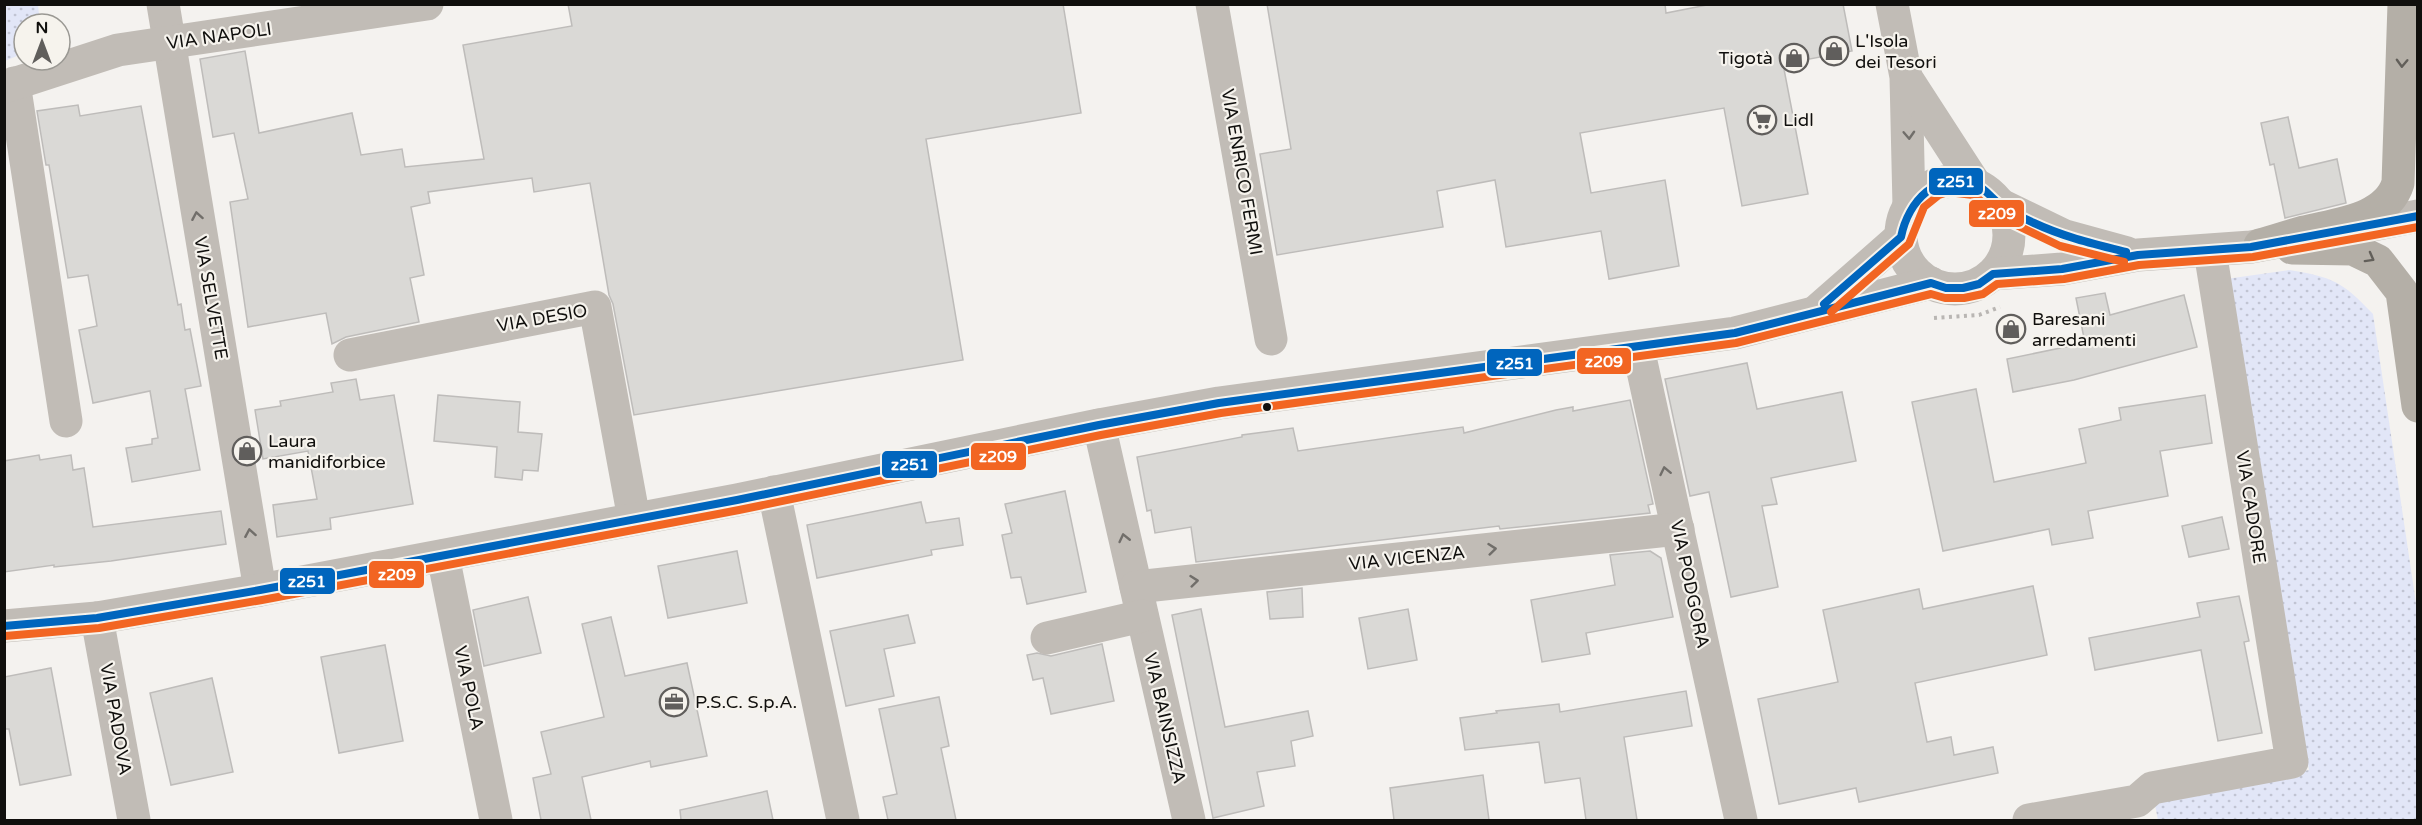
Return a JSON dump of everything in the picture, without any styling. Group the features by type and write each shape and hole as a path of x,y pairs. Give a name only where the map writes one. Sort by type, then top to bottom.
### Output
{"highway":[{"path":"2255,246 2365,216 2385,204 2395,193 2398,183 2404,4"},
{"path":"2255,246 2353,249 2378,261 2402,292 2418,406"}],"street":[{"name":"VIA SELVETTE","path":"163,4 260,591"},
{"name":"VIA NAPOLI","path":"66,421 9,85 118,50 427,4"},
{"name":"VIA ENRICO FERMI","path":"1212,4 1271,339"},
{"path":"1813,314 1905,222 1921,193 1938,183 1956,180 1975,184 1990,193 2001,205 2008,222 2010,241 2004,259 1993,274 1979,284 1963,288 1946,288 1931,283 1916,271 1905,255 1905,222 1906,77 1892,4"},
{"path":"1906,77 1975,184"},
{"path":"2001,205 2065,236 2138,255"},
{"path":"1993,274 2062,269 2138,255 2255,246 2418,216"},
{"name":"VIA CADORE","path":"2029,820 2137,801 2152,788 2292,762 2210,251"},
{"path":"4,626 97,618 260,591 774,492 1099,425 1280,393 1638,348 1735,333 1931,283"},
{"name":"VIA DESIO","path":"350,355 595,307 634,519"},
{"name":"VIA PODGORA","path":"1638,348 1741,820"},
{"name":"VIA BAINSIZZA","path":"1099,425 1189,820"},
{"path":"774,492 843,820"},
{"name":"VIA VICENZA","path":"1139,602 1678,529"},
{"name":"VIA POLA","path":"443,556 496,820"},
{"path":"1047,638 1139,602"},
{"name":"VIA PADOVA","path":"97,618 134,820"}],"path":[{"path":"1927,318 1979,315 2001,307"}],"shaded area":[{"path":"5,4 38,5 39,12 12,12 12,58 5,61"},
{"path":"2289,270 2316,275 2336,282 2353,294 2373,314 2417,610 2417,820 2158,820 2154,800 2309,770 2226,279"}],"building":[{"path":"568,4 1063,4 1081,113 926,139 963,360 634,415 613,304 609,295 590,183 534,192 532,178 428,192 430,203 411,207 424,275 410,278 419,322 346,337 332,344 326,313 248,327 230,202 248,199 234,133 213,137 200,59 245,51 259,133 352,113 361,155 402,149 405,167 484,159 463,45 572,26"},
{"path":"1267,4 1665,4 1666,13 1712,4 1843,4 1852,51 1783,64 1808,194 1742,206 1724,108 1580,133 1591,193 1665,180 1679,266 1609,279 1601,231 1506,247 1495,180 1437,191 1443,227 1277,255 1260,154 1291,149"},
{"path":"78,105 80,116 141,106 178,305 181,304 185,330 190,329 201,386 185,389 200,470 132,482 126,448 152,444 152,439 158,438 150,391 93,403 79,330 97,326 88,275 68,278 49,165 46,165 37,111"},
{"path":"2288,117 2299,168 2337,159 2346,203 2285,218 2274,164 2270,165 2261,123"},
{"path":"2105,293 2110,315 2184,295 2197,347 2074,380 2013,392 2007,359 2085,343 2076,298"},
{"path":"1747,363 1757,409 1842,392 1856,461 1771,478 1777,504 1762,506 1778,587 1731,597 1709,492 1690,496 1665,379"},
{"path":"356,379 360,400 394,395 413,504 330,518 331,529 277,537 273,505 317,499 308,451 263,459 255,410 281,406 280,401 333,392 331,383"},
{"path":"1976,389 1994,482 2086,463 2079,429 2121,420 2119,408 2205,395 2212,443 2160,451 2168,496 2088,511 2093,538 2052,545 2049,529 1943,551 1912,402"},
{"path":"438,395 520,402 518,432 542,434 538,471 523,470 522,480 495,477 497,447 434,441"},
{"path":"1630,400 1653,504 1648,505 1650,513 1500,529 1499,526 1196,562 1191,527 1155,533 1151,510 1147,511 1137,457 1242,437 1242,435 1293,428 1298,451 1463,427 1464,433 1556,410 1573,407 1573,411"},
{"path":"39,455 40,460 71,455 73,470 84,468 93,527 221,511 226,544 111,561 54,567 54,565 4,572 4,461"},
{"path":"1065,491 1086,592 1027,604 1021,577 1011,578 1002,535 1012,533 1005,504"},
{"path":"921,502 926,523 959,518 963,545 931,550 932,555 817,578 807,525"},
{"path":"2222,517 2229,549 2189,557 2182,526"},
{"path":"737,551 747,603 668,618 658,566"},
{"path":"1650,551 1661,558 1673,617 1586,633 1590,654 1542,662 1531,600 1615,585 1610,555"},
{"path":"2033,586 2047,655 1915,683 1927,742 1951,737 1954,755 1993,747 1998,773 1859,802 1856,788 1779,804 1758,699 1838,682 1823,610 1919,589 1923,609"},
{"path":"1302,588 1303,617 1270,619 1267,592"},
{"path":"2239,596 2249,641 2244,642 2262,733 2218,741 2201,650 2095,670 2089,638 2200,617 2197,603"},
{"path":"528,597 541,653 484,666 473,610"},
{"path":"1201,609 1225,727 1308,711 1313,736 1291,741 1295,766 1257,772 1264,806 1213,818 1172,615"},
{"path":"1408,609 1417,660 1368,669 1359,618"},
{"path":"908,615 915,643 884,649 894,696 846,706 830,631"},
{"path":"611,617 625,676 687,663 707,756 651,767 650,761 582,777 591,820 541,820 533,778 551,774 541,732 604,717 582,624"},
{"path":"1102,644 1114,701 1051,714 1043,678 1033,680 1027,655 1037,653 1051,656"},
{"path":"385,645 403,741 339,753 321,657"},
{"path":"51,668 71,775 20,785 9,729 4,729 4,677"},
{"path":"212,678 233,772 171,785 150,693"},
{"path":"1686,691 1692,726 1624,737 1637,820 1586,820 1580,778 1545,783 1539,742 1465,750 1460,718 1497,713 1496,711 1559,704 1560,712"},
{"path":"939,697 949,746 941,748 956,820 888,820 883,797 897,794 879,709"},
{"path":"1483,775 1489,820 1394,820 1390,788"},
{"path":"767,791 773,820 681,820 680,810"}],"transit line":[{"name":"z251","path":"1824,304 1901,237 1910,212 1926,192 1949,181 1962,181 1976,185 2009,210 2045,228 2079,240 2126,252"},
{"name":"z209","path":"1831,312 1909,244 1924,207 1939,195 1948,192 1973,195 2004,219 2060,246 2124,262"},
{"name":"z251","path":"4,626 97,618 260,590 737,500 1099,425 1219,403 1735,333 1931,283 1946,288 1963,288 1979,284 1993,274 2062,269 2138,255 2251,247 2418,216"},
{"name":"z209","path":"5,636 99,628 262,600 739,510 1101,435 1221,413 1736,343 1931,294 1945,298 1964,298 1983,294 1997,284 2064,279 2139,265 2253,257 2418,227"}],"place":[{"name":"L'Isola dei Tesori","path":"1834,51"},
{"name":"Tigotà","path":"1794,58"},
{"name":"Lidl","path":"1762,120"},
{"name":"Baresani arredamenti","path":"2011,329"},
{"name":"Laura manidiforbice","path":"247,451"},
{"name":"P.S.C. S.p.A.","path":"674,702"}]}
